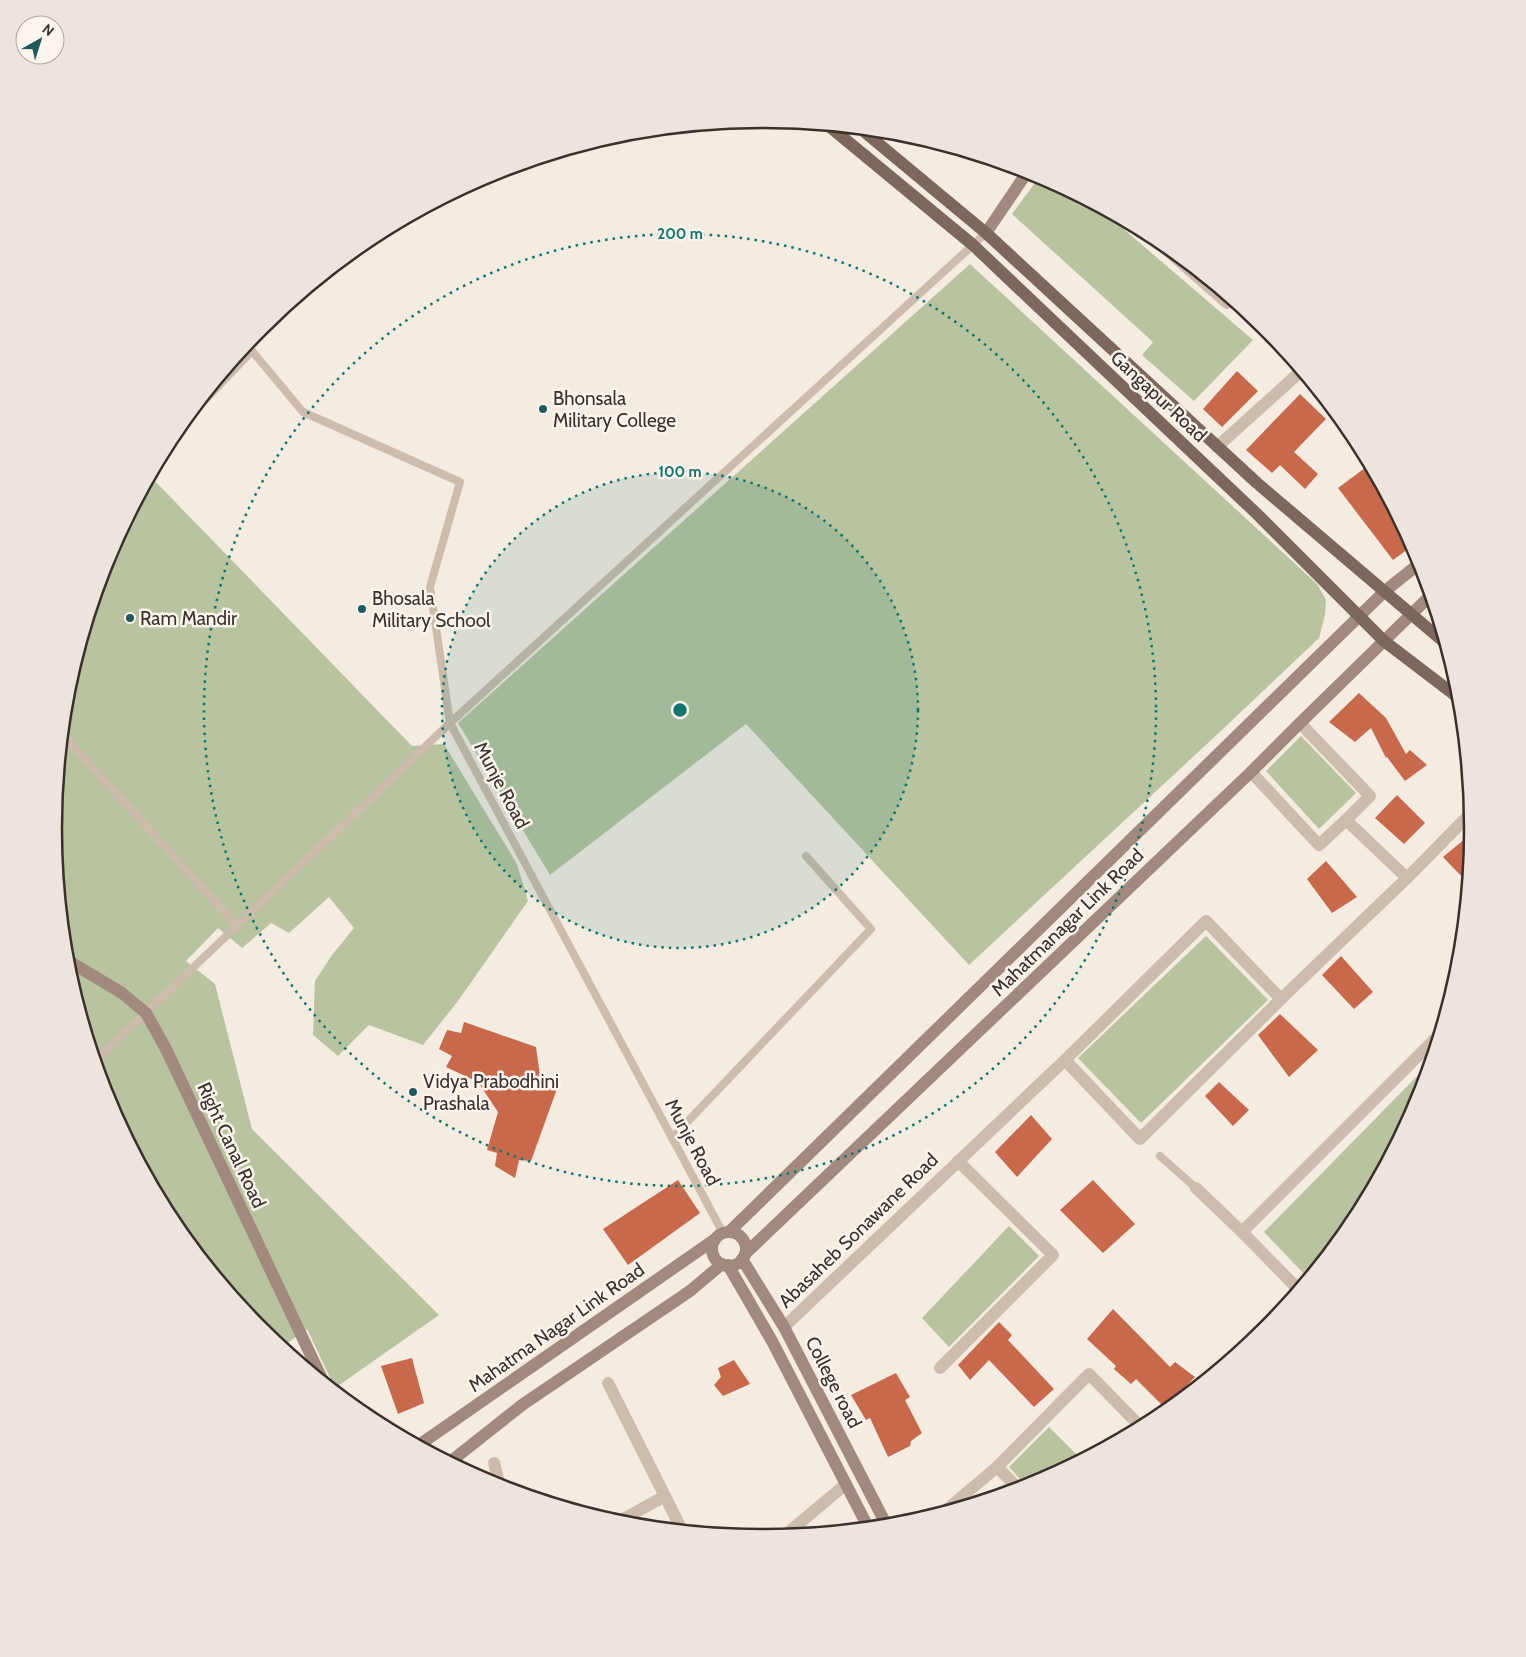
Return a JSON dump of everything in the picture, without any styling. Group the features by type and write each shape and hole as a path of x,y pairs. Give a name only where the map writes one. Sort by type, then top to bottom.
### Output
{"main road":[{"name":"Gangapur Road","path":"836,132 973,245 1256,514 1384,641 1450,691"},
{"name":"Gangapur Road","path":"870,136 986,233 1257,483 1436,636"},
{"path":"986,233 1023,178"},
{"name":"Mahatmanagar Link Road","path":"722,1235 1385,591 1413,568"},
{"name":"Mahatmanagar Link Road","path":"743,1256 1252,772 1300,722 1425,601"},
{"name":"Right Canal Road","path":"76,965 122,993 146,1013 166,1049 317,1368"},
{"path":"455,1458 522,1405 690,1291 725,1265 733,1265 743,1256 746,1249 742,1239 734,1233 722,1235 712,1245 714,1256 725,1265"},
{"name":"Mahatma Nagar Link Road","path":"424,1441 722,1235"},
{"name":"College road","path":"743,1256 784,1327 883,1519"},
{"name":"College road","path":"725,1265 772,1341 865,1521"}],"street":[{"path":"1217,447 1296,374"},
{"path":"1252,772 1319,845 1370,796 1300,722"},
{"path":"1346,820 1407,878"},
{"path":"1064,1060 1140,1139 1464,820"},
{"name":"Abasaheb Sonawane Road","path":"784,1327 1064,1060 1206,921 1281,999"},
{"path":"1242,1232 1429,1045"},
{"name":"Abasaheb Sonawane Road","path":"940,1368 1053,1255 958,1161"},
{"path":"1196,1188 1294,1285"},
{"path":"956,1501 997,1467 1089,1374 1135,1421"},
{"path":"608,1383 679,1524"},
{"path":"494,1462 498,1477"},
{"path":"997,1467 1012,1483"},
{"path":"793,1528 846,1484"},
{"path":"628,1516 665,1496"}],"lane":[{"path":"101,1056 450,723 986,233"},
{"name":"Munje Road","path":"252,350 303,412 460,482 430,588 450,723 722,1235"},
{"path":"68,740 237,926"},
{"path":"672,1138 870,929 806,856"},
{"path":"1160,1156 1196,1188"}],"green space":[{"path":"1035,183 1073,200 1121,227 1253,340 1194,401 1142,355 1153,342 1012,214"},
{"path":"970,264 1317,584 1326,600 1325,615 1319,638 969,965 746,724 550,875 458,723"},
{"path":"155,481 412,746 444,744 517,864 528,901 458,1001 423,1045 369,1025 338,1056 313,1035 315,981 332,955 354,928 329,897 289,933 271,923 242,948 218,928 186,961 215,984 252,1129 439,1315 339,1385 331,1379 307,1329 288,1343 268,1324 207,1255 156,1179 116,1097 86,1010 76,965 68,920 62,828 68,737 86,647 100,603 116,560"},
{"path":"1301,736 1356,793 1319,829 1266,771"},
{"path":"1206,936 1268,1000 1141,1123 1078,1058"},
{"path":"1418,1075 1410,1097 1370,1179 1345,1218 1304,1274 1264,1232"},
{"path":"1009,1226 1039,1256 949,1347 922,1318"},
{"path":"1049,1427 1077,1455 1021,1480 1009,1467"}],"building":[{"path":"1237,371 1258,391 1222,427 1203,409"},
{"path":"1300,394 1326,419 1294,452 1318,474 1305,489 1280,465 1272,473 1246,450"},
{"path":"1364,469 1406,551 1393,560 1338,488"},
{"path":"1359,693 1386,718 1406,754 1410,750 1427,765 1405,781 1386,758 1371,728 1355,742 1329,722"},
{"path":"1397,795 1425,823 1404,844 1375,818"},
{"path":"1463,840 1462,877 1443,857"},
{"path":"1326,861 1357,897 1332,913 1307,879"},
{"path":"1341,956 1373,992 1354,1009 1322,975"},
{"path":"1280,1014 1318,1050 1289,1077 1258,1035"},
{"name":"Vidya Prabodhini Prashala","path":"464,1022 536,1047 541,1083 558,1086 531,1161 519,1160 515,1178 495,1166 497,1153 487,1150 498,1112 478,1082 446,1067 452,1056 439,1049 447,1030 461,1033"},
{"path":"1219,1082 1249,1110 1233,1126 1205,1096"},
{"path":"1031,1115 1052,1139 1017,1177 995,1152"},
{"path":"678,1180 700,1213 628,1265 603,1229"},
{"path":"1093,1180 1135,1224 1103,1253 1060,1210"},
{"path":"1113,1309 1170,1367 1175,1362 1195,1377 1186,1386 1161,1404 1136,1379 1131,1384 1114,1369 1116,1366 1087,1339"},
{"path":"999,1322 1012,1335 1008,1340 1054,1389 1034,1407 989,1360 970,1380 958,1365"},
{"path":"412,1358 424,1403 398,1414 381,1366"},
{"path":"734,1360 750,1384 723,1396 714,1385 721,1377 718,1368"},
{"path":"896,1373 910,1397 905,1400 922,1433 911,1441 910,1446 888,1457 870,1418 866,1420 851,1395"}],"place":[{"name":"Bhonsala Military College","path":"543,409"},
{"name":"Bhosala Military School","path":"362,609"},
{"name":"Ram Mandir","path":"130,618"},
{"name":"Vidya Prabodhini Prashala","path":"413,1092"}]}
